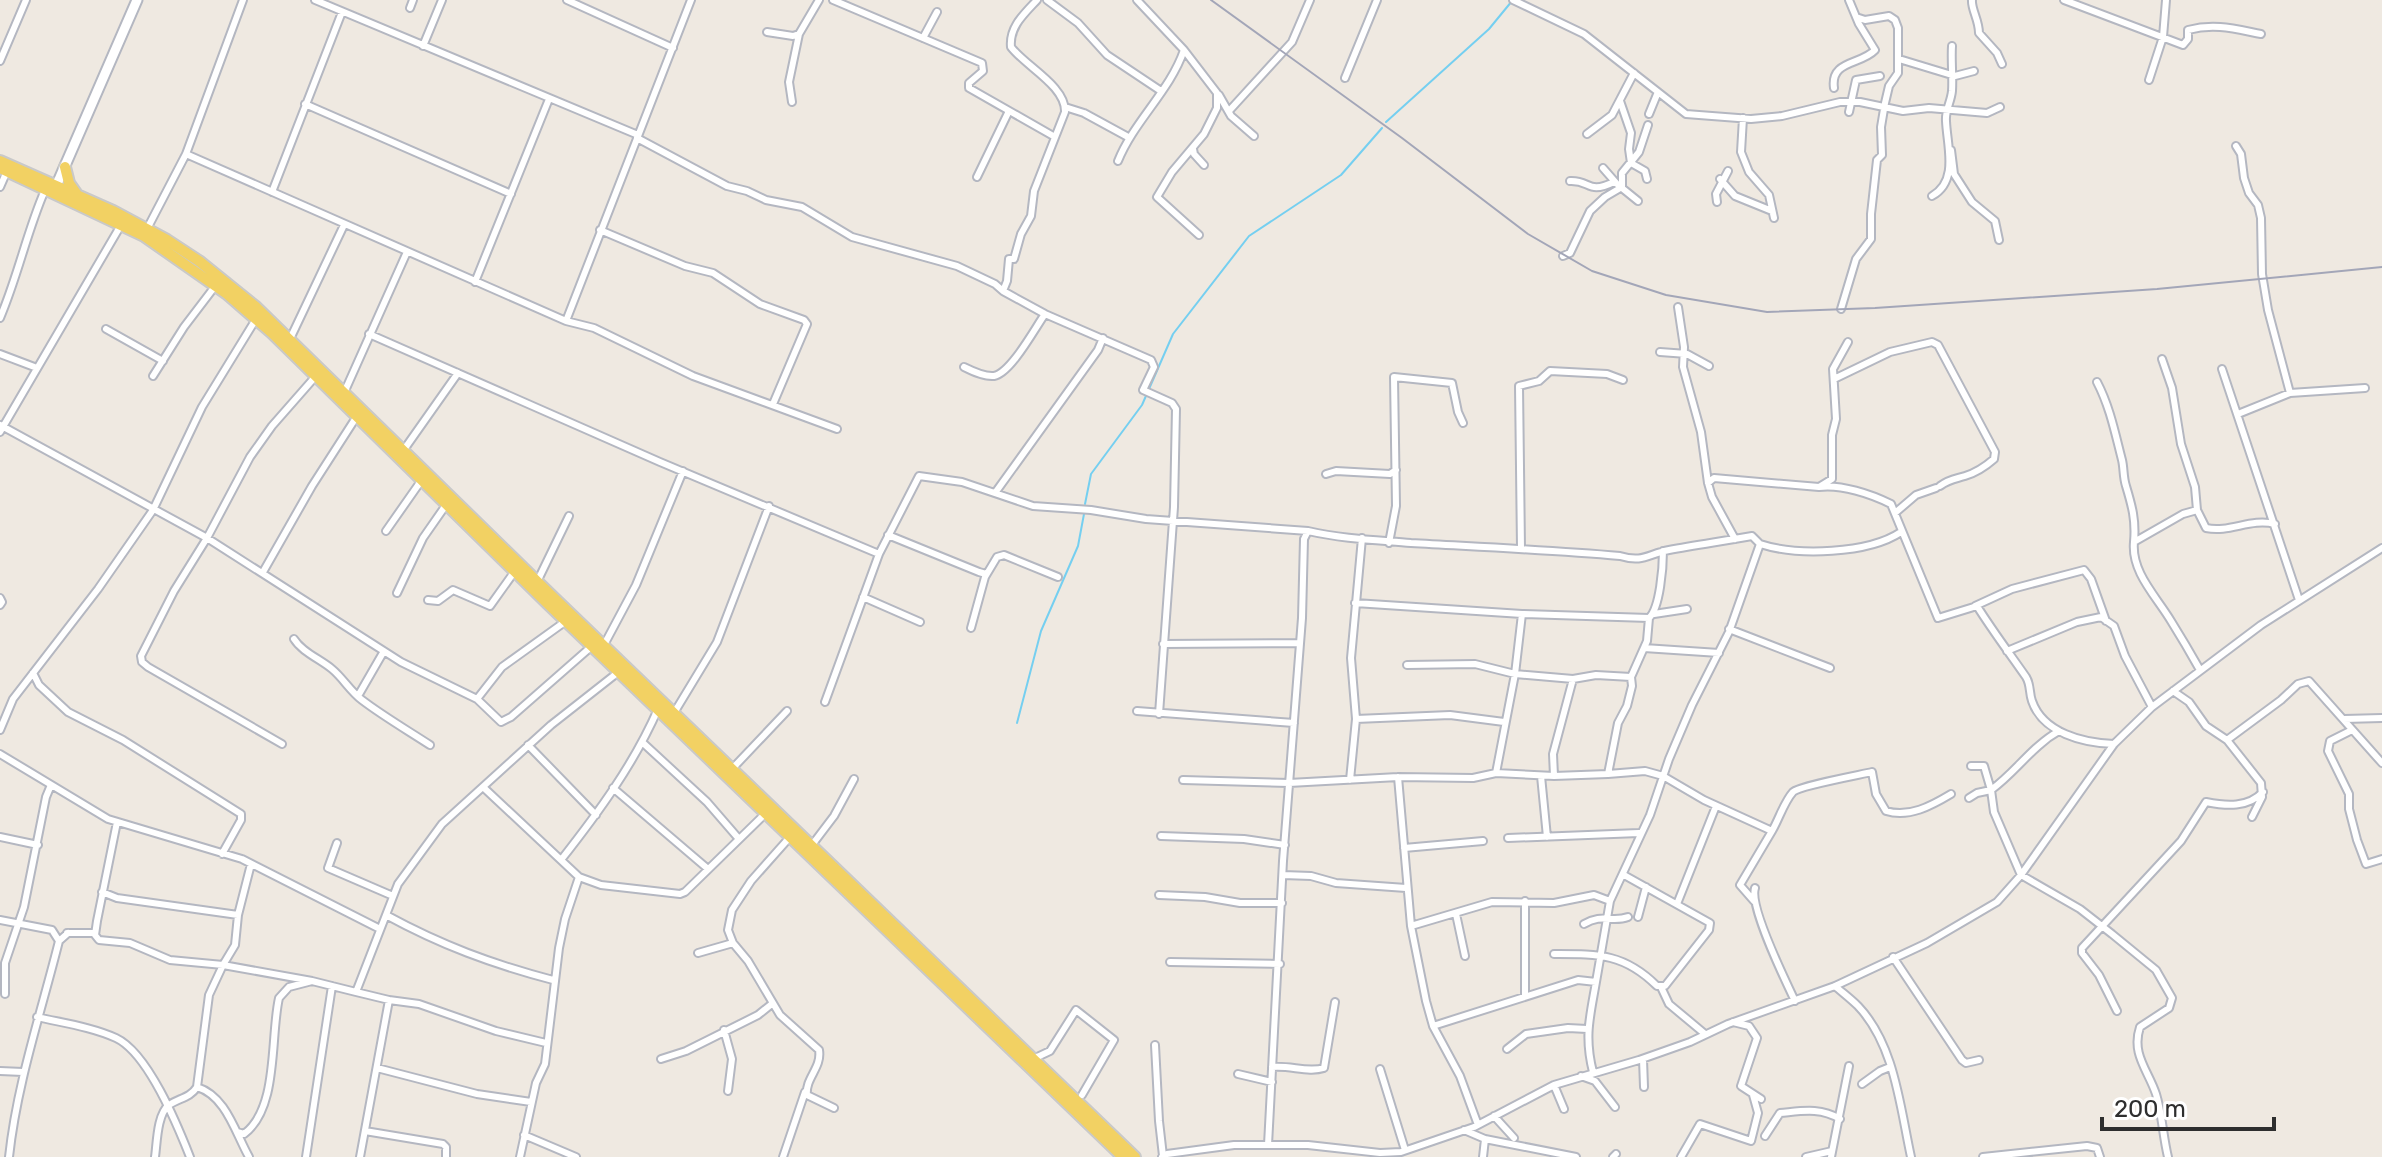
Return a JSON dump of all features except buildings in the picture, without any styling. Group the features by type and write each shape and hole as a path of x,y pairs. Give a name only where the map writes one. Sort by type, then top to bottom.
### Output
{"main road":[{"path":"0,161 181,259 216,285 256,319 566,621 598,646"},
{"path":"65,167 69,183 77,195"},
{"path":"4,170 52,189 77,195 147,229 199,261 256,307 537,582 598,646 674,713 1135,1157"},
{"path":"623,669 658,709 1123,1157"}],"street":[{"path":"0,61 26,0"},
{"path":"0,318 21,263 37,206 65,167 137,0"},
{"path":"147,229 186,154 243,0"},
{"path":"315,0 637,136 727,186 766,200 802,207 852,237 957,266 1045,314 1154,364 1143,390 1172,403 1176,409 1159,714"},
{"path":"410,8 413,0"},
{"path":"423,46 442,0"},
{"path":"567,0 673,48"},
{"path":"566,321 691,0"},
{"path":"792,102 789,82 799,34 819,0"},
{"path":"833,0 982,63 983,71 969,83 969,88 1008,113 1055,137"},
{"path":"1003,291 1009,259 1014,259 1021,234 1031,216 1034,191 1065,107 1065,101 1043,75 1011,47 1015,25 1037,0"},
{"path":"1047,0 1078,23 1107,55 1161,91"},
{"path":"1137,0 1184,50 1231,116 1254,136"},
{"path":"1229,111 1292,42 1310,0"},
{"path":"1345,78 1377,0"},
{"path":"1513,0 1584,34 1686,114 1720,118 1782,116 1815,107 1852,103 1903,111 1929,108 1987,113 2000,107"},
{"path":"1834,88 1834,77 1841,67 1867,57 1875,50 1849,0"},
{"path":"1972,0 1971,5 1979,20 1979,33 1997,53 2002,64"},
{"path":"2064,0 2183,45 2188,39 2188,30 2194,28 2228,26 2261,34"},
{"path":"2149,80 2163,37 2166,0"},
{"path":"272,192 342,12"},
{"path":"923,38 937,12"},
{"path":"1841,309 1856,259 1871,239 1877,160 1882,155 1880,133 1889,86 1898,73 1899,59 1895,20 1889,16 1865,20 1856,17"},
{"path":"767,32 799,34"},
{"path":"1952,46 1951,103 1946,110 1954,174 1972,202 1995,221 1999,240"},
{"path":"1118,161 1128,137 1178,66 1184,50"},
{"path":"1899,59 1952,75 1974,71"},
{"path":"1587,134 1605,122 1634,73"},
{"path":"1849,112 1856,80 1880,76"},
{"path":"1649,114 1658,92"},
{"path":"1199,235 1157,197 1216,113 1217,93"},
{"path":"475,282 549,99"},
{"path":"1620,101 1631,133 1631,163"},
{"path":"305,104 511,194"},
{"path":"1065,107 1084,113 1128,137"},
{"path":"977,177 1008,113"},
{"path":"1721,181 1735,196 1773,214 1769,195 1754,179 1741,152 1743,118"},
{"path":"1622,187 1622,173 1642,145 1648,125"},
{"path":"1932,196 1947,183 1950,146"},
{"path":"2236,146 2241,154 2249,193 2258,205 2261,218 2262,274 2268,310 2290,393"},
{"path":"1193,149 1204,165"},
{"path":"186,154 566,321 594,328 693,376 837,429"},
{"path":"1631,163 1645,171 1647,179"},
{"path":"1603,168 1614,182 1638,201"},
{"path":"0,187 4,170"},
{"path":"1717,202 1716,194 1728,171"},
{"path":"1570,181 1587,187 1605,188 1614,182"},
{"path":"1563,256 1570,253 1590,211 1622,187"},
{"path":"121,225 1,427 207,538 401,662 477,699 499,721 504,722 598,646 636,585 683,471"},
{"path":"290,339 344,225"},
{"path":"600,230 685,266 713,273 760,304 804,320 807,324 773,404"},
{"path":"344,393 407,252"},
{"path":"153,376 216,285"},
{"path":"1678,307 1683,367 1701,432 1708,483 1712,497 1735,539"},
{"path":"964,367 987,375 1001,373 1012,363 1045,314"},
{"path":"0,730 13,699 98,589 153,510 202,407 256,319"},
{"path":"106,329 163,361"},
{"path":"369,334 879,554"},
{"path":"995,493 1098,350 1103,338"},
{"path":"1819,487 1832,479 1832,435 1836,419 1833,369 1848,342"},
{"path":"1834,379 1890,352 1932,342 1938,345 1995,452 1994,459 1986,465 1967,476 1948,480 1916,495 1895,513"},
{"path":"1660,352 1683,354 1709,366"},
{"path":"0,354 37,368"},
{"path":"2162,359 2172,388 2181,444 2195,487 2197,510 2206,528 2216,530 2261,521 2275,524"},
{"path":"2222,369 2299,600"},
{"path":"1521,548 1519,386 1539,381 1550,371 1607,374 1623,380"},
{"path":"403,451 458,373"},
{"path":"282,744 142,662 141,656 250,457 272,426 315,377"},
{"path":"1389,543 1395,520 1394,377 1452,383 1463,423"},
{"path":"2097,382 2113,419 2125,484 2132,500 2136,522 2133,554 2138,569 2200,670"},
{"path":"2238,414 2290,393 2365,388"},
{"path":"263,572 312,486 357,416"},
{"path":"1326,474 1336,471 1390,474 1396,470"},
{"path":"825,702 879,554 919,476 948,479 1033,506 1091,510 1136,518 1308,531 1348,540 1362,538 1389,543 1521,548 1620,556 1631,560 1644,559 1663,551 1752,536 1760,544 1810,553 1839,548 1866,548 1901,532"},
{"path":"1708,483 1714,478 1830,486 1891,504 1938,618 2012,589 2084,570 2091,579 2106,621"},
{"path":"386,531 421,481"},
{"path":"397,593 423,538 446,505"},
{"path":"674,713 717,642 769,506"},
{"path":"2134,542 2183,514 2197,510"},
{"path":"537,582 569,516"},
{"path":"1268,1145 1304,539 1308,531"},
{"path":"888,535 986,574 985,577"},
{"path":"1350,780 1356,719 1351,681 1362,538"},
{"path":"1593,1072 1587,1047 1587,1029 1610,901 1650,815 1692,705 1719,653 1747,577 1761,549 1760,544"},
{"path":"1155,1045 1162,1157 1234,1145 1308,1145 1402,1153 1478,1125 1554,1085 1643,1059 1733,1022 1835,986 1927,943 1997,902 2021,875 2114,744 2152,707 2261,625 2382,548"},
{"path":"1608,774 1618,723 1627,706 1631,677 1644,648 1663,577 1663,551"},
{"path":"971,628 985,577 996,558 1004,555 1058,577"},
{"path":"428,600 438,601 453,590 490,606 515,571"},
{"path":"863,597 920,622"},
{"path":"0,598 0,605"},
{"path":"1355,603 1522,614 1652,616 1687,609"},
{"path":"1975,606 2029,681 2031,700 2047,724 2097,744 2114,744"},
{"path":"1496,773 1515,674 1522,614"},
{"path":"2007,651 2094,617 2106,621 2114,626 2125,656 2152,707"},
{"path":"477,699 502,667 566,621"},
{"path":"1729,629 1830,668"},
{"path":"294,639 299,646 312,652 318,662 332,669 358,696 430,745"},
{"path":"1163,644 1299,643"},
{"path":"1644,648 1719,653"},
{"path":"358,696 384,651"},
{"path":"1407,665 1475,664 1515,674 1573,679 1596,675 1631,677"},
{"path":"356,992 403,875 442,824 528,745 623,669"},
{"path":"33,673 39,685 68,712 123,740 241,814 241,820 222,854"},
{"path":"1554,776 1553,754 1573,679"},
{"path":"2227,740 2309,681 2382,763"},
{"path":"25,683 39,685"},
{"path":"2173,691 2189,702 2206,726 2227,740 2261,783 2263,792 2252,817"},
{"path":"561,860 596,815 642,742 658,709"},
{"path":"732,769 787,711"},
{"path":"1137,711 1294,723"},
{"path":"1356,719 1450,715 1504,722"},
{"path":"2344,719 2382,718"},
{"path":"2352,730 2330,741 2328,751 2349,794 2349,809 2366,864 2382,859"},
{"path":"1969,798 1991,790 2006,779 2023,759 2059,731"},
{"path":"642,742 707,802 739,839"},
{"path":"528,745 596,815"},
{"path":"0,754 117,822 251,864 380,929"},
{"path":"1971,766 1984,766 1994,812 2021,875 2080,909 2101,925 2156,970 2172,998 2169,1008 2140,1027 2137,1046 2156,1093 2168,1157"},
{"path":"1183,780 1289,783 1398,777 1473,778 1496,773 1554,776 1645,771 1663,776 1716,806 1772,831"},
{"path":"1795,1001 1754,901 1740,885 1794,791 1805,785 1872,772 1876,794 1886,811 1899,814 1914,812 1951,794"},
{"path":"1541,776 1547,837"},
{"path":"1398,777 1406,888 1426,1001 1433,1026 1460,1076 1478,1125"},
{"path":"812,845 834,816 854,779"},
{"path":"5,994 5,963 20,922 51,785"},
{"path":"483,787 579,877 601,885 680,894 766,813"},
{"path":"613,788 708,869"},
{"path":"2117,1011 2099,975 2081,952 2101,925 2143,885 2181,841 2206,802 2231,806 2254,799 2263,792"},
{"path":"1677,904 1716,806"},
{"path":"117,822 95,933 102,942 130,943 170,960 223,965 419,1004 496,1031 546,1043"},
{"path":"1508,838 1639,833"},
{"path":"1161,836 1244,839 1285,845"},
{"path":"0,837 38,845"},
{"path":"783,1157 806,1090 820,1062 819,1050 789,1025 733,943 728,930 732,910 751,881 790,837"},
{"path":"1404,848 1483,841"},
{"path":"337,843 328,868 393,896"},
{"path":"155,1157 162,1113 168,1106 189,1096 197,1087 209,995 235,945 238,915 251,864"},
{"path":"1283,875 1406,888"},
{"path":"1624,875 1710,923 1710,928 1661,987"},
{"path":"520,1157 536,1083 545,1064 553,980 565,919 579,877"},
{"path":"1638,917 1646,887"},
{"path":"1754,901 1755,888"},
{"path":"102,892 117,898 238,915"},
{"path":"1159,895 1205,897 1240,903 1282,903"},
{"path":"1411,926 1492,902 1554,903 1594,895 1610,901"},
{"path":"1525,901 1525,995"},
{"path":"1456,914 1465,956"},
{"path":"386,915 434,941 482,960 553,980"},
{"path":"1584,924 1594,918 1622,920 1628,917"},
{"path":"0,920 68,933 95,933"},
{"path":"52,930 59,941"},
{"path":"9,1157 23,1072 37,1017 59,941 68,933"},
{"path":"698,953 733,943"},
{"path":"1554,954 1600,954 1642,972 1661,987 1669,1004 1705,1034"},
{"path":"1893,957 1962,1060 1966,1063 1979,1060"},
{"path":"1170,962 1280,964"},
{"path":"1433,1026 1578,980 1596,982"},
{"path":"237,1132 245,1134 255,1123 267,1090 279,998 289,987 312,981"},
{"path":"306,1157 332,986"},
{"path":"1835,986 1859,1007 1882,1044 1911,1157"},
{"path":"360,1157 389,1000"},
{"path":"1272,1067 1324,1068 1335,1002"},
{"path":"661,1059 686,1051 758,1015 773,1003"},
{"path":"1033,1059 1050,1051 1076,1010 1114,1040 1082,1095"},
{"path":"37,1017 115,1038 131,1048 143,1062 168,1106 190,1157"},
{"path":"1733,1022 1749,1026 1757,1038 1741,1086 1761,1099"},
{"path":"1507,1049 1526,1034 1568,1028 1587,1029"},
{"path":"724,1030 732,1059 728,1091"},
{"path":"1643,1059 1644,1087"},
{"path":"1806,1157 1832,1154 1849,1066"},
{"path":"1862,1084 1890,1067"},
{"path":"377,1068 477,1094 531,1102"},
{"path":"1380,1069 1402,1153"},
{"path":"0,1071 23,1072"},
{"path":"1238,1074 1272,1082"},
{"path":"1581,1076 1595,1081 1615,1107"},
{"path":"1554,1085 1564,1109"},
{"path":"197,1087 213,1094 249,1157"},
{"path":"806,1090 809,1096 834,1108"},
{"path":"1681,1157 1700,1124 1751,1141 1758,1113 1753,1095"},
{"path":"171,1115 176,1102"},
{"path":"1765,1136 1780,1113 1814,1110 1840,1119"},
{"path":"1494,1116 1514,1138"},
{"path":"1464,1130 1485,1139 1576,1157"},
{"path":"365,1131 443,1144 446,1157"},
{"path":"524,1135 576,1157"},
{"path":"1483,1157 1485,1139"},
{"path":"1308,1145 1308,1157"},
{"path":"1983,1157 2087,1146 2097,1148 2100,1157"}],"waterway":[{"path":"1386,122 1489,29 1512,1"},
{"path":"1085,504 1091,474 1142,405 1173,334 1249,236 1341,175 1382,128"},
{"path":"1017,723 1041,631 1078,546 1084,514"}],"railway":[{"path":"1211,0 1402,138 1528,234 1592,271 1666,295 1767,312 1875,308 2157,289 2382,267"}]}
